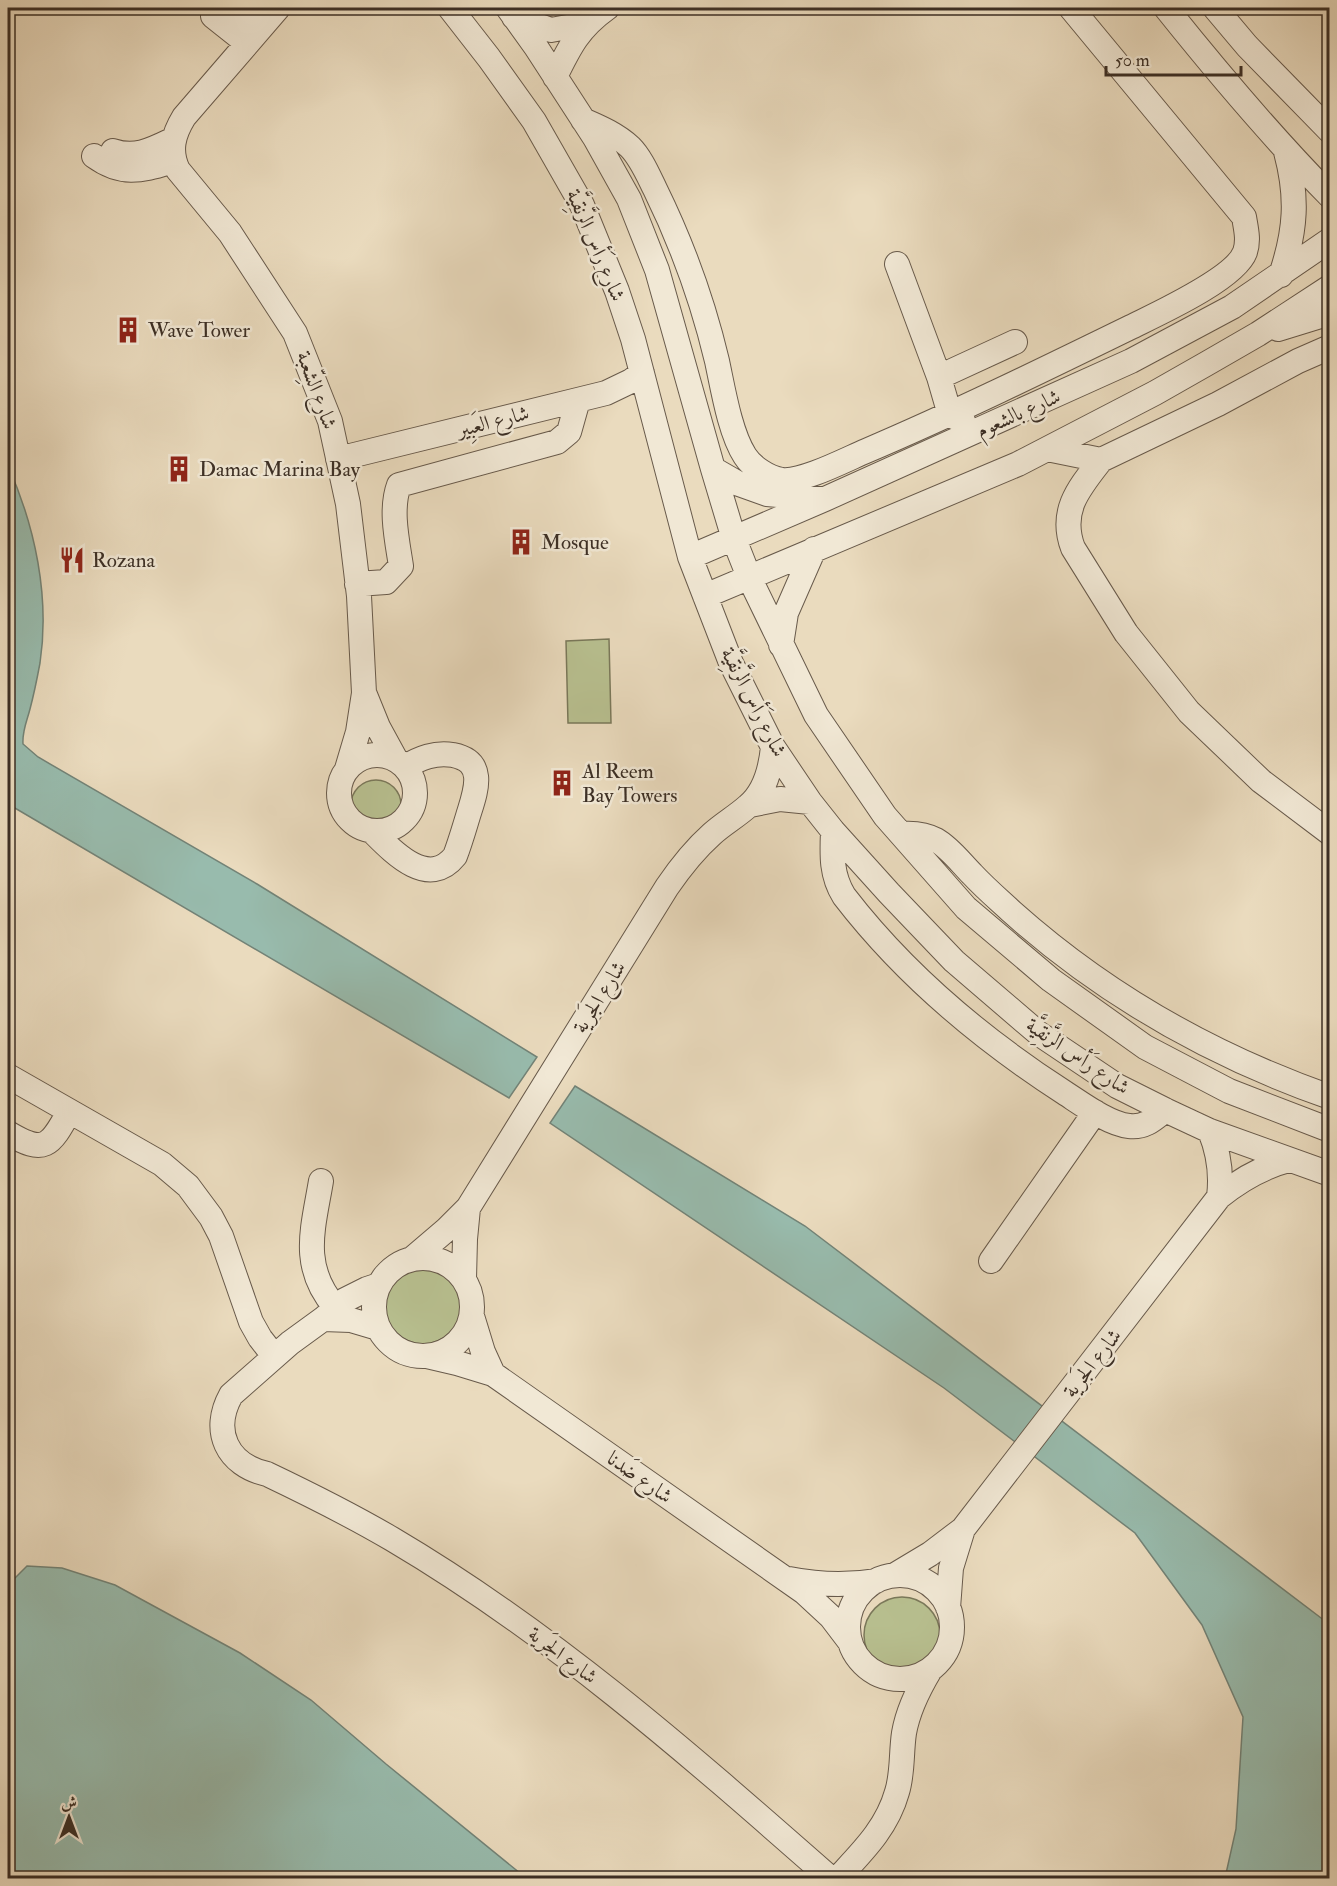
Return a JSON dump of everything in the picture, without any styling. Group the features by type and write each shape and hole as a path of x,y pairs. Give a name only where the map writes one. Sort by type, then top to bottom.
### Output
{"street":[{"path":"236,8 254,35"},
{"path":"99,150 104,163 125,170 148,168 174,150 184,117 278,8"},
{"name":"شارع رَأس الرَّنقِيَّة","path":"450,8 534,121 582,205 617,291 633,339 690,556 705,596 732,663 773,747 810,802 833,831 954,961 1038,1033 1118,1086 1165,1110 1210,1131 1329,1174"},
{"path":"583,120 612,133 631,148 644,167 681,248 698,295 711,335 738,442 746,458 760,471 782,480 798,478 832,466 950,415 1176,305 1231,270 1245,253 1247,235 1244,217 1071,8"},
{"path":"1166,8 1286,152 1329,196"},
{"path":"1215,8 1247,46 1328,128"},
{"path":"511,12 551,30 573,26 598,14"},
{"path":"511,12 583,120 629,199 657,270 713,469 734,539 749,577 816,716 885,816 966,908 1051,980 1145,1047 1229,1091 1329,1130"},
{"path":"555,77 579,32 598,14"},
{"path":"213,16 254,35"},
{"name":"شارع الشِّعبة","path":"174,150 186,181 230,233 295,333 330,420 348,504 357,584 364,693 358,732 347,769"},
{"path":"1281,275 1290,248 1295,197 1286,152"},
{"name":"شارع بالشعوم","path":"690,556 825,499 1131,362 1232,307 1329,240"},
{"path":"897,264 939,377 950,415"},
{"name":"شارع بالشعوم","path":"705,596 1018,464 1155,393 1258,334 1329,287"},
{"path":"1168,341 1171,319 1176,305"},
{"path":"1258,334 1329,313"},
{"path":"939,377 1015,342"},
{"path":"1329,347 1101,460 1075,495 1068,522 1068,535 1071,542 1126,633 1189,712 1261,781 1329,833"},
{"name":"شارع العَبِير","path":"338,459 606,393 619,388 642,372"},
{"path":"357,584 386,582 401,566 395,495 399,485 557,442 568,432 578,400"},
{"path":"950,415 982,429"},
{"path":"1047,449 1101,460"},
{"path":"713,469 739,484 767,494 825,499"},
{"path":"782,645 786,613 814,549"},
{"name":"شارع الشِّعبة","path":"364,693 378,727 401,764"},
{"name":"شارع الجَرية","path":"412,1259 468,1208 680,868 712,834 750,805 758,795 772,759 773,747"},
{"path":"372,831 398,856 416,866 442,867 455,856 476,789 475,770 462,757 439,754 401,764"},
{"path":"375,755 386,756 401,764 412,777 415,788 415,799 411,810 404,820 384,830 372,831 361,828 344,813 340,802 338,790 347,769 364,757 375,755"},
{"name":"شارع الجَرية","path":"750,805 780,799 810,802"},
{"path":"833,831 832,864 837,885 852,907 940,998 972,1026 1006,1053 1089,1108 1121,1125 1137,1126 1151,1122 1165,1110"},
{"path":"901,834 919,834 937,840 1043,938 1129,1000 1213,1048 1265,1072 1329,1097"},
{"path":"8,1076 162,1164 188,1186 211,1217 221,1236 251,1322 274,1356"},
{"path":"984,1257 1089,1108"},
{"path":"8,1133 26,1144 40,1145 52,1139 69,1112"},
{"path":"1210,1131 1219,1156 1221,1183 1219,1197"},
{"name":"شارع الجَرية","path":"886,1578 930,1554 963,1528 1219,1197 1259,1170 1289,1160"},
{"path":"321,1181 311,1239 312,1258 315,1276 329,1313 378,1328"},
{"name":"شارع الجَرية","path":"464,1279 468,1208"},
{"path":"412,1259 436,1259 456,1270 464,1279 473,1303 472,1316 461,1339 446,1351 427,1356 412,1355 398,1350 387,1341 378,1328 374,1314 374,1299 387,1273 399,1264 412,1259"},
{"name":"شارع الجَرية","path":"379,1286 355,1294 329,1313 274,1356 249,1381 239,1404 238,1431 248,1455 267,1474 344,1512 392,1539 491,1602 539,1636 659,1730 830,1878"},
{"path":"472,1316 493,1374"},
{"name":"شارع ضَدنا","path":"427,1356 493,1374 787,1579 820,1606 850,1642"},
{"name":"شارع الجَرية","path":"948,1608 951,1568 963,1528"},
{"path":"838,1878 874,1838 891,1809 901,1777 903,1735 913,1701 930,1670 949,1646 953,1631 946,1602 937,1590 925,1581 910,1576 886,1578 867,1587 857,1598 850,1611 848,1626 850,1642 856,1655 866,1667 879,1675 892,1678 905,1679 930,1670"},
{"name":"شارع ضَدنا","path":"787,1579 828,1585 861,1584 886,1578"},
{"path":"879,1675 895,1703 903,1735"}],"green space":[{"path":"609,639 611,723 568,723 566,641"},
{"path":"371,780 381,780 394,787 401,800 401,810 394,823 381,830 371,830 362,826 355,819 351,810 351,800 355,791 362,784"},
{"path":"423,1268 438,1271 450,1279 458,1291 461,1306 458,1321 450,1333 438,1341 423,1344 408,1341 396,1333 388,1321 385,1306 388,1291 396,1279 408,1271"},
{"path":"902,1597 917,1600 929,1608 937,1620 940,1635 937,1650 929,1662 917,1670 902,1673 887,1670 875,1662 867,1650 864,1635 867,1620 875,1608 887,1600"}],"shaded area":[{"path":"8,466 33,537 43,613 40,663 24,730 23,744 38,757 257,884 537,1057 509,1098 8,804"},
{"path":"575,1086 805,1226 1329,1624 1329,1878 1225,1878 1236,1829 1243,1717 1202,1625 1135,1533 944,1388 550,1123"},
{"path":"27,1566 62,1568 115,1585 240,1653 311,1700 526,1878 8,1878 8,1585"}],"place":[{"name":"Wave Tower","path":"128,330"},
{"name":"Damac Marina Bay","path":"179,469"},
{"name":"Mosque","path":"521,542"},
{"name":"Rozana","path":"72,560"},
{"name":"Al Reem Bay Towers","path":"562,783"}]}
